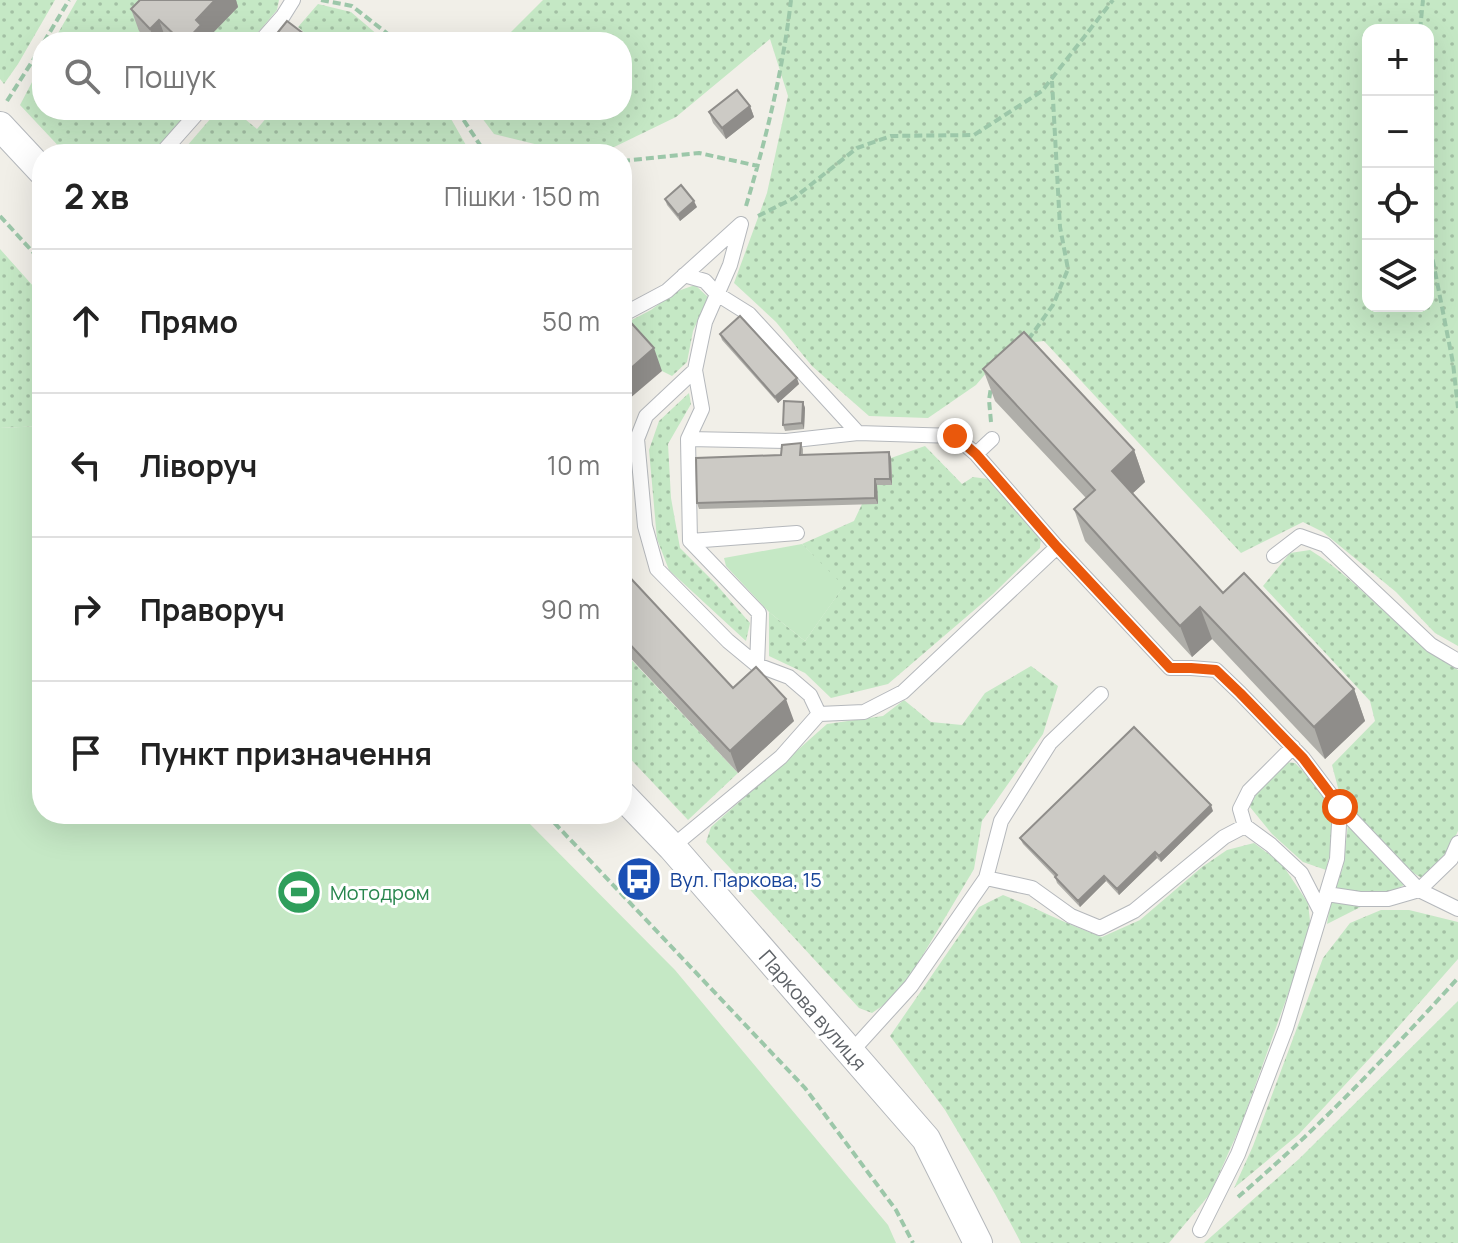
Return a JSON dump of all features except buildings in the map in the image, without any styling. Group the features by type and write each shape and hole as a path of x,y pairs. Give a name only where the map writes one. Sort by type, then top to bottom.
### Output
{"street":[{"path":"0,126 32,160"},
{"name":"Паркова вулиця","path":"632,805 672,847 926,1139 978,1243"}],"lane":[{"path":"269,32 293,0"},
{"path":"170,144 191,120"},
{"path":"632,310 667,291 741,224"},
{"path":"741,224 730,265 705,322 695,370 702,409 688,439 690,541 759,613 757,665"},
{"path":"684,275 705,281 717,294 749,314 858,433"},
{"path":"695,370 646,416 637,439 645,526 657,569 728,641 757,665 789,677 810,695 819,714"},
{"path":"688,439 786,441 858,433 955,436 976,454 1057,547 1170,668 1216,670 1293,747 1340,807 1419,890 1458,909"},
{"path":"976,454 992,439"},
{"path":"690,541 797,533"},
{"path":"1274,556 1300,536 1325,545 1431,645 1458,661"},
{"path":"672,847 781,757 819,714 864,712 903,692 1057,547"},
{"path":"851,1052 911,986 986,878 1001,821 1050,743 1101,694"},
{"path":"1293,747 1249,791 1240,809 1245,826 1301,873 1321,912"},
{"path":"1200,1230 1244,1140 1286,1028 1337,859 1340,807"},
{"path":"986,878 1032,888 1071,916 1100,928 1134,911 1224,837 1245,826"},
{"path":"1327,894 1388,899 1419,890 1451,859 1458,843"}],"path":[{"path":"50,32 69,0"},
{"path":"321,0 352,6 385,32"},
{"path":"741,224 786,46 791,0"},
{"path":"741,224 794,198 857,148 891,136 974,135 1042,91 1113,0"},
{"path":"1421,24 1423,0"},
{"path":"0,113 32,62"},
{"path":"1028,340 1053,305 1068,269 1060,227 1052,78"},
{"path":"463,120 479,144"},
{"path":"632,160 699,153 758,166"},
{"path":"0,216 32,251"},
{"path":"1429,240 1453,363 1458,408"},
{"path":"992,382 989,400 992,439"},
{"path":"555,824 805,1088 896,1210 913,1243"},
{"path":"1234,1201 1289,1154 1391,1052 1458,978"}],"green space":[{"path":"0,0 55,0 36,32 32,32 32,40 4,84 0,79"},
{"path":"77,0 279,0 277,10 258,32 59,32"},
{"path":"543,0 1458,0 1458,646 1435,633 1396,592 1323,532 1303,522 1241,553 1044,341 1010,345 976,385 928,418 869,416 812,366 776,322 734,283 767,193 788,96 770,39 676,117 620,144 535,144 494,134 484,120 632,120 632,32 511,32"},
{"path":"318,4 351,12 374,32 304,32 298,27"},
{"path":"32,82 32,118 20,105"},
{"path":"34,120 181,120 160,144 57,144"},
{"path":"209,120 246,120 257,129 265,120 452,120 465,144 189,144"},
{"path":"0,249 32,285 32,426 0,428"},
{"path":"695,285 708,297 693,331 687,362 672,376 662,371 632,336 632,320 675,292"},
{"path":"689,393 691,404 668,444 671,498 680,548 750,623 746,641 669,570 657,539 649,450 659,421"},
{"name":"Мотодром","path":"32,426 32,824 530,824 675,970 888,1225 896,1243 0,1243 0,428"},
{"path":"925,446 962,484 973,477 988,479 1041,536 1040,548 993,594 888,684 831,698 805,673 769,656 769,612 805,641 843,587 802,544 854,521 862,504 877,504 877,485 892,485 891,458"},
{"path":"802,544 844,586 805,641 769,612 726,566 724,558"},
{"path":"1310,550 1348,579 1419,643 1458,670 1458,831 1443,856 1422,878 1410,871 1342,803 1332,765 1375,721 1370,701 1263,586 1290,553"},
{"path":"632,661 738,773 688,820 632,761"},
{"path":"1031,666 1058,686 1043,734 982,821 974,869 908,980 888,1002 872,1013 859,1008 706,842 711,827 827,724 883,716 904,700 931,722 962,725 985,693"},
{"path":"1285,762 1295,763 1316,784 1334,810 1332,844 1326,870 1303,862 1272,834 1250,807 1253,796"},
{"path":"1348,824 1406,884 1327,924 1343,867"},
{"path":"1254,843 1282,864 1308,903 1311,930 1241,1125 1210,1194 1169,1243 1021,1243 945,1110 890,1036 979,907 1003,895 1102,937 1140,920 1202,867 1227,850"},
{"path":"1381,910 1409,910 1458,922 1458,959 1299,1134 1234,1188 1253,1146 1323,958 1350,923"},
{"path":"1458,1001 1458,1243 1204,1243 1299,1159"}],"place":[{"name":"Вул. Паркова, 15","path":"639,879"},
{"name":"Мотодром","path":"299,892"}],"route":[{"path":"955,436 976,454 1057,547 1170,668 1216,670 1303,758 1340,807"}]}
